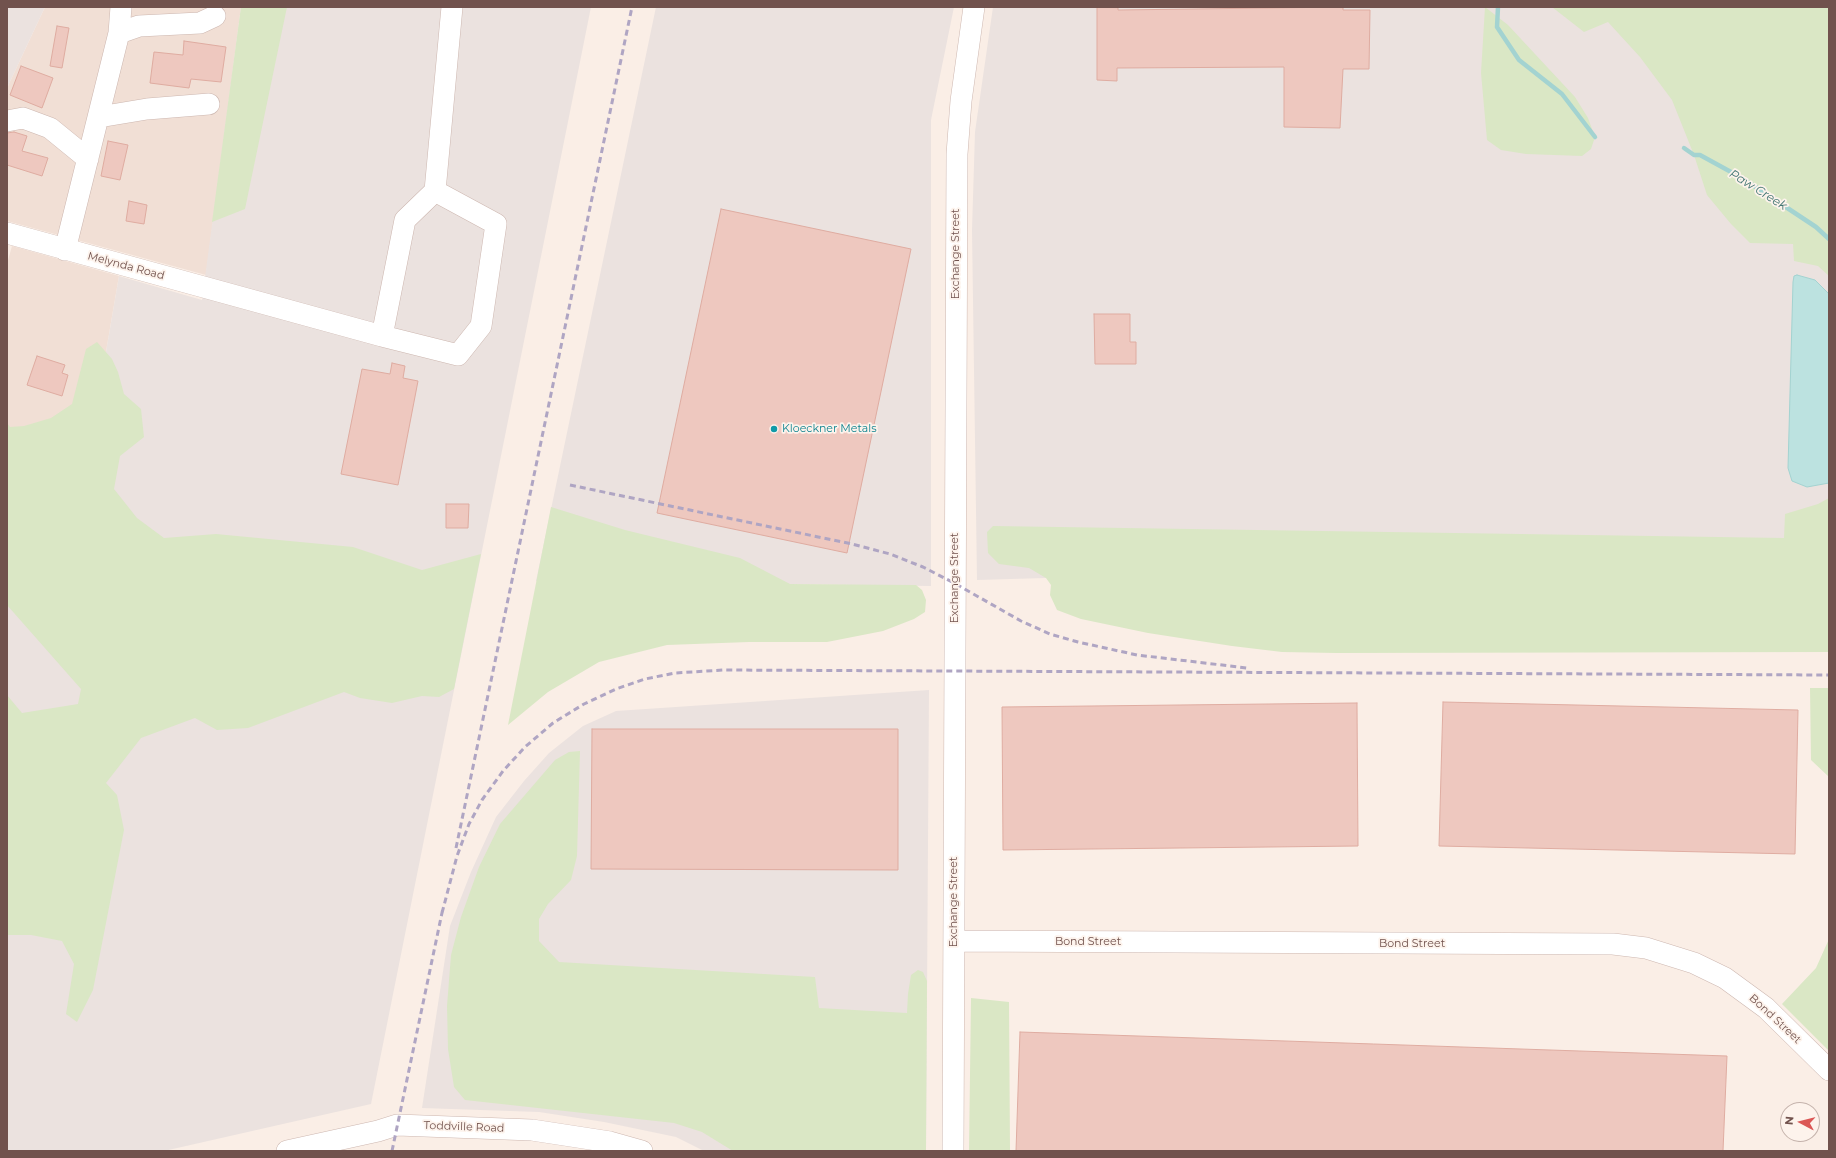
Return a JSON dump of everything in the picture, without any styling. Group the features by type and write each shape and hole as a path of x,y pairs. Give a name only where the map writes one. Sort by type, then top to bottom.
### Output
{"street":[{"path":"65,250 119,33 121,7"},
{"path":"382,336 405,220 435,191 452,7"},
{"name":"Exchange Street","path":"953,1151 957,154 961,100 974,7"},
{"path":"119,33 139,26 200,23 214,16"},
{"path":"99,117 147,109 209,104"},
{"path":"7,121 9,119 23,118 50,128 88,159"},
{"name":"Melynda Road","path":"7,233 245,299 458,355 481,326 496,224 435,191"},
{"name":"Bond Street","path":"954,941 1605,944 1646,948 1694,963 1730,982 1766,1008 1829,1070"},
{"name":"Toddville Road","path":"287,1151 378,1131 397,1125 532,1130 610,1142 642,1151"}],"shaded area":[{"path":"7,7 45,7 7,88"},
{"path":"45,7 241,7 206,275 7,221 7,88"},
{"path":"241,7 591,7 371,1104 164,1151 7,1151 7,437 87,462 119,276 202,300"},
{"path":"656,7 954,7 931,120 931,586 536,581"},
{"path":"993,7 1829,7 1829,555 977,580 972,230 975,132"},
{"path":"12,246 119,276 87,462 7,437 7,264"},
{"path":"929,690 926,1151 704,1151 676,1137 604,1122 539,1112 422,1108 450,926 471,872 496,817 524,781 549,753 583,726 616,711"}],"green space":[{"path":"241,7 287,7 245,209 212,222"},
{"path":"1485,7 1508,25 1575,97 1588,118 1595,137 1591,149 1582,156 1526,154 1501,150 1487,140 1481,73"},
{"path":"1552,7 1829,7 1829,276 1818,266 1794,261 1793,244 1750,243 1731,224 1707,195 1694,155 1672,100 1640,57 1608,22 1584,32"},
{"path":"97,342 112,359 118,372 124,394 141,409 144,437 120,456 114,489 137,518 164,538 216,534 353,547 422,570 481,554 454,689 439,697 422,696 392,703 360,698 344,692 248,728 217,730 195,718 141,738 106,783 117,795 124,830 93,990 77,1022 66,1014 74,964 62,941 31,935 7,935 7,695 22,713 78,704 81,689 7,605 7,423 10,427 24,426 51,418 72,404 86,349"},
{"path":"1829,498 1829,652 1282,652 1148,633 1081,619 1057,610 1050,595 1051,585 1046,578 1029,568 999,564 988,553 987,532 993,526 1784,538 1785,514 1818,504"},
{"path":"551,507 625,530 740,558 790,584 916,585 922,590 926,600 925,612 914,619 883,631 827,642 749,642 667,645 599,662 548,692 508,725"},
{"path":"1810,688 1829,688 1829,777 1811,760"},
{"path":"580,751 577,856 571,880 548,904 539,919 539,941 559,962 815,977 819,1008 907,1013 911,975 918,970 923,972 927,981 926,1151 733,1151 702,1132 674,1123 465,1100 454,1087 448,1049 447,1006 451,955 461,917 479,867 500,824 555,760 569,752"},
{"path":"1829,939 1829,1051 1782,1004 1816,968"},
{"path":"971,998 1009,1002 1010,1151 969,1151"}],"water":[{"path":"1797,275 1815,280 1829,294 1829,483 1807,487 1792,481 1788,468 1793,282 1794,276"}],"building":[{"path":"1097,7 1118,7 1118,10 1343,7 1343,10 1370,10 1369,69 1343,69 1340,128 1284,127 1284,67 1117,68 1117,81 1097,80"},
{"path":"57,26 69,28 62,68 50,66"},
{"path":"184,41 226,47 221,82 191,79 189,88 150,83 154,52 183,55"},
{"path":"21,66 53,78 42,108 10,95"},
{"path":"14,132 27,136 22,151 48,158 42,176 7,165 7,133"},
{"path":"108,141 128,145 120,180 101,176"},
{"path":"129,201 147,205 144,224 126,221"},
{"name":"Kloeckner Metals","path":"721,209 911,249 847,553 657,513"},
{"path":"1094,314 1130,314 1130,342 1136,342 1136,364 1095,364"},
{"path":"37,356 65,365 62,373 68,375 62,396 27,385"},
{"path":"392,363 405,366 403,378 418,381 398,485 341,474 362,369 390,374"},
{"path":"446,504 469,504 468,528 446,528"},
{"path":"1443,702 1798,710 1795,854 1439,846"},
{"path":"1357,703 1358,846 1003,850 1002,707"},
{"path":"592,729 898,729 898,870 591,869"},
{"path":"1020,1032 1727,1056 1723,1151 1016,1151"}],"waterway":[{"name":"Paw Creek","path":"1498,7 1497,27 1519,60 1562,94 1595,137"},
{"name":"Paw Creek","path":"1684,148 1694,155 1700,155 1742,178 1816,227 1829,239"}],"railway":[{"path":"456,848 632,7"},
{"path":"570,485 852,544 890,554 923,567 1021,621 1050,634 1078,642 1137,655 1247,668"},
{"path":"442,913 457,856 469,824 482,800 503,771 525,747 553,723 584,704 616,689 645,679 675,673 724,670 1829,675"},
{"path":"392,1151 443,908"}],"place":[{"name":"Kloeckner Metals","path":"774,429"}]}
